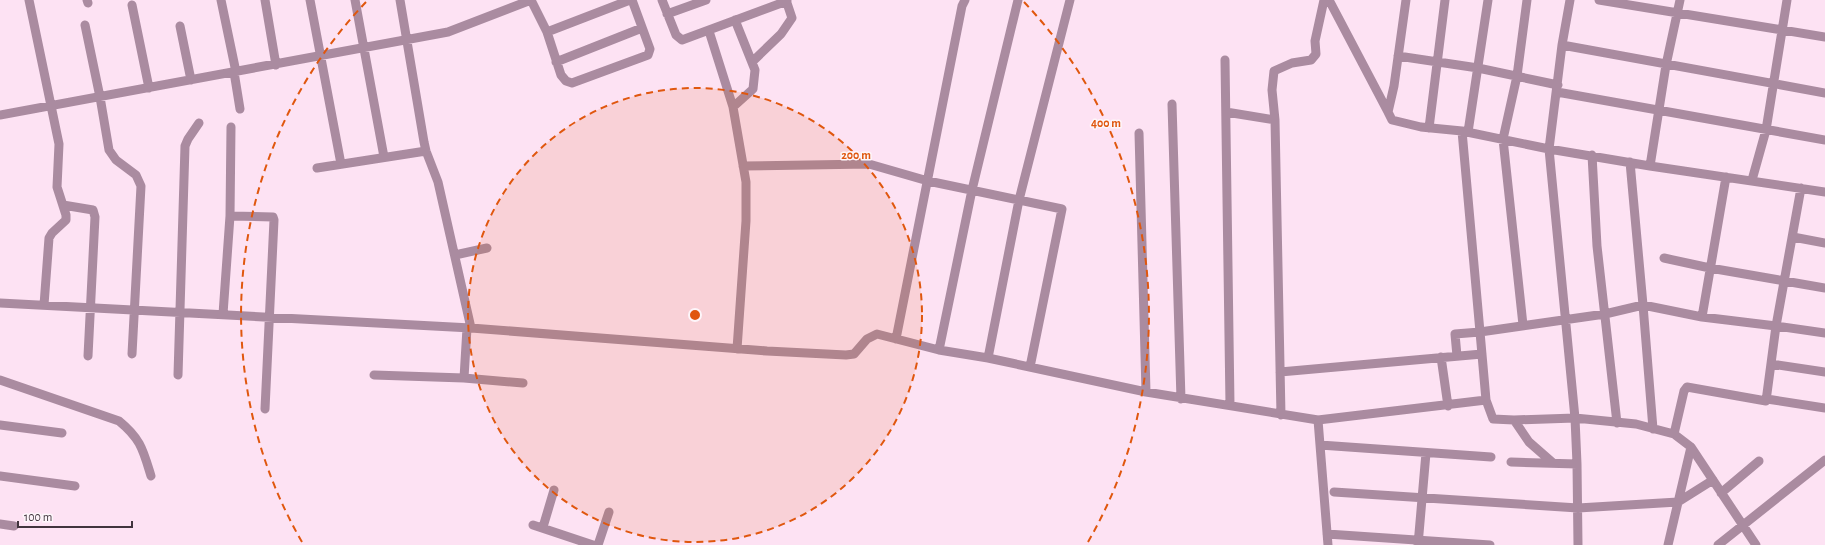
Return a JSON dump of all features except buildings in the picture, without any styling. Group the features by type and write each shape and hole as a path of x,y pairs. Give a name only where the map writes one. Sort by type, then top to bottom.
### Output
{"street":[{"path":"29,0 52,106 60,153 57,187 63,204 66,220 52,233 49,238 44,305"},
{"path":"221,0 235,72 240,109"},
{"path":"265,0 276,65"},
{"path":"310,0 341,164"},
{"path":"355,0 384,157"},
{"path":"400,0 426,151 438,182 455,255 469,328 464,378"},
{"path":"0,115 364,49 448,32 531,0 546,32 561,75 566,81 572,83 648,55 650,48 631,0 546,32"},
{"path":"662,0 679,39 686,39 708,31 786,0 792,18 781,34 752,62"},
{"path":"667,14 706,0"},
{"path":"896,339 962,6 965,0"},
{"path":"939,350 972,190 1018,0"},
{"path":"988,358 1019,200 1070,0"},
{"path":"1281,415 1275,120 1272,90 1274,71 1292,63 1311,60 1316,54 1315,41 1324,0"},
{"path":"1329,0 1392,120 1429,128 1465,132 1549,149 1592,155 1650,166 1726,176 1825,192"},
{"path":"1388,112 1406,0"},
{"path":"1429,128 1445,0"},
{"path":"1488,0 1478,68 1465,132 1486,400 1493,419 1514,420 1575,418 1636,424 1674,434 1691,447 1756,545"},
{"path":"1523,325 1503,139 1517,76 1527,0"},
{"path":"1570,0 1562,45 1558,88 1549,149 1575,418 1578,545"},
{"path":"1599,0 1825,37"},
{"path":"1650,166 1666,65 1680,0"},
{"path":"1752,180 1766,130 1787,0"},
{"path":"132,5 149,88"},
{"path":"733,107 753,89 755,70 735,20"},
{"path":"85,25 110,150 116,160 136,175 141,186 132,354"},
{"path":"180,26 191,80"},
{"path":"556,62 642,28"},
{"path":"708,31 733,107 746,182 746,221 737,349"},
{"path":"1562,45 1825,93"},
{"path":"1398,56 1478,68 1517,76 1558,88 1658,111 1825,140"},
{"path":"1225,60 1230,405"},
{"path":"1172,104 1181,399"},
{"path":"1226,112 1275,120"},
{"path":"178,375 185,146 199,123"},
{"path":"223,314 230,216 231,127"},
{"path":"1139,133 1146,392"},
{"path":"317,168 426,151"},
{"path":"1592,155 1597,246 1617,423"},
{"path":"1630,162 1653,429"},
{"path":"743,166 869,164 928,181 1062,209 1030,368"},
{"path":"1702,317 1726,176"},
{"path":"1767,399 1776,326 1801,188"},
{"path":"63,204 93,210 94,214 88,356"},
{"path":"230,216 272,218 274,220 265,409"},
{"path":"1793,237 1825,243"},
{"path":"455,255 487,248"},
{"path":"1664,258 1710,268 1825,288"},
{"path":"0,303 469,328 737,349 846,355 854,354 867,339 877,334 939,350 988,358 1181,399 1230,405 1281,415 1318,420 1448,406 1486,400"},
{"path":"1457,356 1455,334 1480,332 1605,314 1642,305 1702,317 1825,333"},
{"path":"1280,372 1482,354"},
{"path":"1441,357 1448,406"},
{"path":"1771,364 1825,372"},
{"path":"374,375 464,378 523,383"},
{"path":"0,380 119,421 132,432 141,444 151,476"},
{"path":"1674,434 1683,395 1687,387 1751,399 1766,401 1767,399 1825,408"},
{"path":"1318,420 1328,545"},
{"path":"1514,420 1529,442 1553,463"},
{"path":"0,425 62,433"},
{"path":"1320,445 1491,457"},
{"path":"1668,545 1691,447"},
{"path":"1418,543 1426,453"},
{"path":"1718,545 1825,460"},
{"path":"1721,493 1759,461"},
{"path":"1511,462 1577,464"},
{"path":"0,476 75,486"},
{"path":"1334,492 1578,508 1678,502 1713,480"},
{"path":"543,527 554,490"},
{"path":"598,545 610,512"},
{"path":"0,524 14,526"},
{"path":"533,525 543,527 593,545"},
{"path":"1327,534 1418,543 1490,545"}]}
